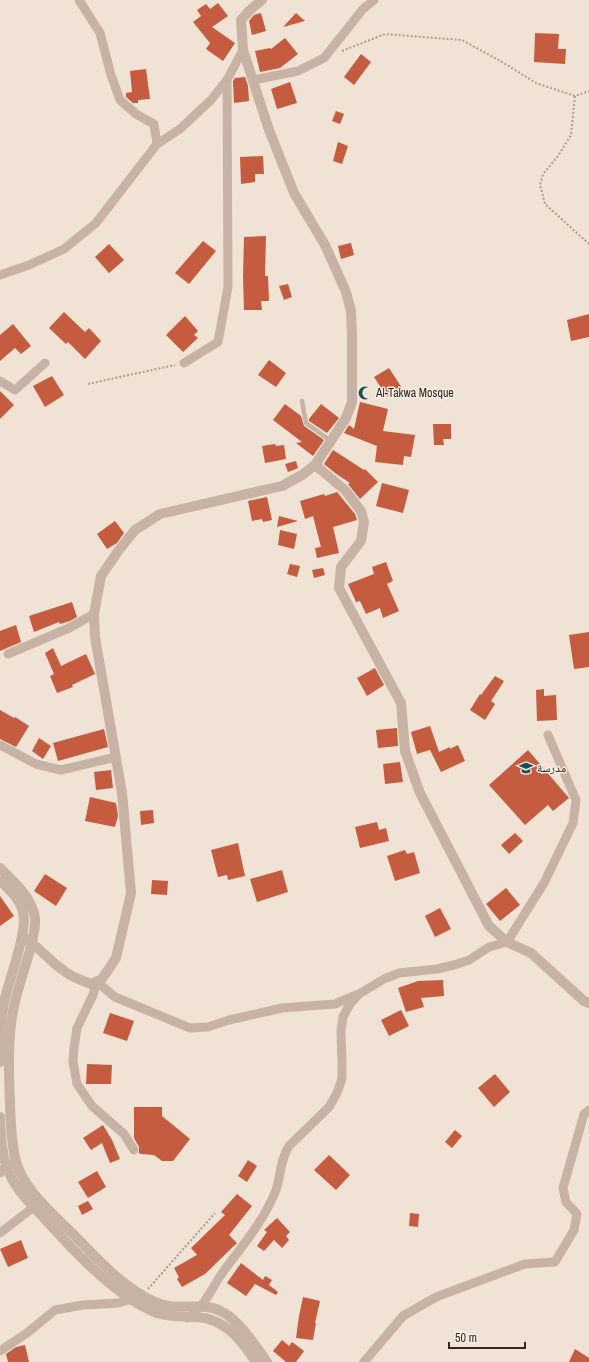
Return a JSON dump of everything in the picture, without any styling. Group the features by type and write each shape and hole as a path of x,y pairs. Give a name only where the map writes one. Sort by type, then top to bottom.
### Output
{"street":[{"path":"79,0 100,33 111,75 120,100 136,114 154,124 157,144"},
{"path":"22,937 32,942 63,971 91,984 102,980 116,958 131,893 122,793 95,637 94,614 101,576 135,530 160,514 282,486 315,465 346,418 352,402 351,311 346,292 325,245 294,193 269,130 243,50 241,20 248,11 262,0"},
{"path":"253,80 298,71 324,58 363,9 374,0"},
{"path":"0,275 30,265 64,249 96,223 157,144 180,129 211,100 227,80 243,50"},
{"path":"184,363 218,342 228,287 227,80"},
{"path":"0,381 15,390 45,363"},
{"path":"315,465 345,490 361,511 364,522 361,541 341,567 339,588 401,703 405,751 420,793 489,926 507,942 531,953 584,1001 589,1003"},
{"path":"8,654 69,628 94,614"},
{"path":"97,982 115,997 190,1028 208,1027 229,1020 282,1008 335,1004 359,994 384,979 399,973 438,969 454,965 469,960 489,947 507,942 544,883 573,823 576,800 548,735"},
{"path":"0,745 36,764 61,770 116,757"},
{"path":"0,868 18,885 32,908 35,918 35,931 14,1004 10,1026 9,1086 12,1134 16,1162 38,1204 64,1240 119,1291 157,1312 173,1317 205,1318 230,1329 242,1341 256,1362"},
{"path":"0,881 13,893 20,903 24,913 22,937 5,999 0,1028 0,1062"},
{"path":"97,982 94,996 77,1028 73,1062 77,1084 92,1106 124,1134 134,1150"},
{"path":"187,1318 201,1307 221,1274 254,1230 267,1209 276,1189 285,1153 289,1146 328,1107 337,1093 342,1079 341,1031 343,1017 350,1004 359,994"},
{"path":"364,1362 403,1316 436,1297 525,1264 555,1262 574,1230 577,1214 566,1202 562,1188 584,1114 589,1110"},
{"path":"0,1117 3,1170 15,1184 114,1274 143,1295 166,1306 180,1308 201,1307 220,1310 233,1320 248,1336 267,1362"},
{"path":"3,1170 16,1162"},
{"path":"0,1233 38,1204"},
{"path":"0,1351 27,1333 55,1310 83,1305 118,1303 143,1295"}],"lane":[{"path":"302,401 306,423 331,441"}],"path":[{"path":"324,58 385,34 462,40 536,83 575,96 589,91"},
{"path":"575,96 571,135 558,156 543,174 540,185 545,204 589,244"},
{"path":"88,384 184,363"},
{"path":"143,1295 215,1213"}],"building":[{"path":"218,3 228,16 212,27 235,43 223,61 206,49 210,43 193,22 201,16 197,10 206,4 210,9"},
{"path":"261,13 266,31 252,35 249,21 254,15"},
{"path":"296,13 305,21 283,27"},
{"path":"535,33 559,34 558,49 566,49 565,64 534,62"},
{"path":"285,38 298,54 280,68 260,72 255,51 271,49"},
{"path":"361,54 371,62 354,85 344,77"},
{"path":"146,69 150,99 138,100 138,103 133,103 126,97 126,93 132,92 130,71"},
{"path":"245,77 248,86 249,101 234,103 233,81 235,78"},
{"path":"290,82 297,103 277,109 271,89"},
{"path":"336,111 344,114 340,124 332,121"},
{"path":"338,142 348,146 342,164 333,161"},
{"path":"263,156 264,174 255,174 255,182 241,184 240,157"},
{"path":"266,236 265,276 268,276 269,301 261,301 262,310 244,310 244,237"},
{"path":"203,241 216,251 189,284 175,273"},
{"path":"351,243 354,255 341,259 338,246"},
{"path":"109,244 124,260 109,273 95,257"},
{"path":"288,284 292,297 284,300 279,286"},
{"path":"64,312 85,332 89,328 101,341 85,359 68,342 66,344 49,328"},
{"path":"589,314 589,337 571,341 567,320"},
{"path":"185,316 198,331 194,335 198,338 183,352 166,335"},
{"path":"13,324 31,346 21,354 15,348 0,361 0,335"},
{"path":"269,360 286,373 276,387 258,375"},
{"path":"389,368 402,388 387,397 374,377"},
{"path":"52,376 64,395 45,407 33,386"},
{"path":"0,391 14,405 0,419"},
{"path":"360,402 388,409 383,431 415,435 411,457 404,456 403,465 375,462 377,446 344,433 349,425 354,429"},
{"path":"285,404 301,416 304,426 324,440 313,456 296,443 302,442 273,420"},
{"path":"321,404 339,418 327,433 309,421"},
{"path":"433,424 451,424 451,439 443,439 444,445 434,445"},
{"path":"275,444 276,446 284,445 286,459 265,463 262,446"},
{"path":"333,450 364,470 365,469 378,482 360,499 348,484 350,483 324,464"},
{"path":"296,461 298,468 288,472 285,464"},
{"path":"382,483 409,490 403,513 376,506"},
{"path":"337,492 355,514 357,520 333,527 339,553 317,558 315,548 321,547 313,516 305,519 300,501"},
{"path":"267,497 272,520 263,522 262,519 252,521 248,501"},
{"path":"279,516 298,521 277,527"},
{"path":"115,521 124,533 117,543 107,549 97,534"},
{"path":"280,530 297,534 294,549 278,545"},
{"path":"386,562 393,581 387,584 399,611 383,618 380,608 366,614 360,601 356,602 348,584 374,574 372,567"},
{"path":"290,564 300,566 297,577 287,574"},
{"path":"323,568 325,575 314,578 312,570"},
{"path":"72,602 77,617 70,621 60,624 59,622 34,632 29,616"},
{"path":"16,625 21,642 0,651 0,631"},
{"path":"589,632 589,667 574,669 569,635"},
{"path":"53,648 61,666 86,654 95,674 72,685 73,687 57,693 50,676 54,674 45,653"},
{"path":"375,668 384,685 367,696 357,678"},
{"path":"495,676 504,681 491,701 495,704 485,720 470,710 480,694 481,695"},
{"path":"544,689 544,696 556,695 557,720 537,721 536,690"},
{"path":"0,710 29,726 16,747 0,739"},
{"path":"430,726 439,752 458,745 465,761 441,772 430,750 417,754 411,732"},
{"path":"397,728 398,746 378,748 376,730"},
{"path":"104,729 108,747 58,761 53,743"},
{"path":"39,738 51,746 43,759 32,751"},
{"name":"مدرسة","path":"528,750 569,798 553,811 548,805 525,825 489,785"},
{"path":"400,762 403,782 385,784 383,764"},
{"path":"111,770 113,788 96,790 94,772"},
{"path":"90,797 116,803 118,816 115,827 85,821"},
{"path":"153,810 154,823 141,825 140,811"},
{"path":"377,822 379,830 386,828 389,841 360,848 355,827"},
{"path":"515,833 523,841 509,854 501,845"},
{"path":"238,843 245,876 228,880 227,875 218,877 211,850"},
{"path":"405,850 407,854 414,852 420,873 395,881 387,856"},
{"path":"282,870 288,892 257,902 250,879"},
{"path":"45,874 67,888 56,906 34,891"},
{"path":"152,880 168,881 167,895 151,894"},
{"path":"506,888 520,905 500,921 486,904"},
{"path":"0,896 14,916 0,926"},
{"path":"440,908 451,929 435,937 425,916"},
{"path":"443,980 444,996 421,998 424,1007 406,1012 398,988 418,981"},
{"path":"401,1010 409,1026 389,1036 381,1020"},
{"path":"110,1013 134,1021 127,1041 103,1033"},
{"path":"87,1064 112,1065 111,1084 86,1084"},
{"path":"495,1074 510,1092 494,1107 478,1088"},
{"path":"134,1107 162,1107 162,1116 190,1139 173,1161 162,1161 154,1155 139,1153 139,1147 134,1138"},
{"path":"103,1125 112,1140 120,1159 110,1163 102,1143 91,1150 83,1138"},
{"path":"455,1130 462,1136 452,1148 445,1142"},
{"path":"329,1155 350,1175 336,1190 314,1170"},
{"path":"248,1160 257,1166 247,1182 238,1176"},
{"path":"97,1171 106,1187 88,1198 78,1182"},
{"path":"237,1194 252,1206 229,1235 237,1243 205,1274 182,1287 177,1279 179,1277 174,1268 197,1255 191,1248 225,1215 221,1212"},
{"path":"88,1201 93,1209 82,1215 78,1206"},
{"path":"410,1213 419,1214 418,1227 409,1226"},
{"path":"277,1218 290,1232 286,1236 289,1240 282,1248 274,1240 264,1251 257,1246 267,1232 264,1230"},
{"path":"21,1240 28,1258 8,1267 0,1249"},
{"path":"241,1263 263,1280 265,1276 272,1280 269,1285 278,1292 276,1295 255,1284 246,1296 227,1283"},
{"path":"303,1297 320,1301 313,1340 296,1338"},
{"path":"282,1340 289,1346 292,1342 304,1351 296,1362 286,1362 273,1351"},
{"path":"25,1345 29,1362 8,1362 6,1354 16,1347"},
{"path":"575,1349 589,1358 589,1362 569,1362"}],"place":[{"name":"Al-Takwa Mosque","path":"365,393"},
{"name":"مدرسة","path":"526,768"}]}
